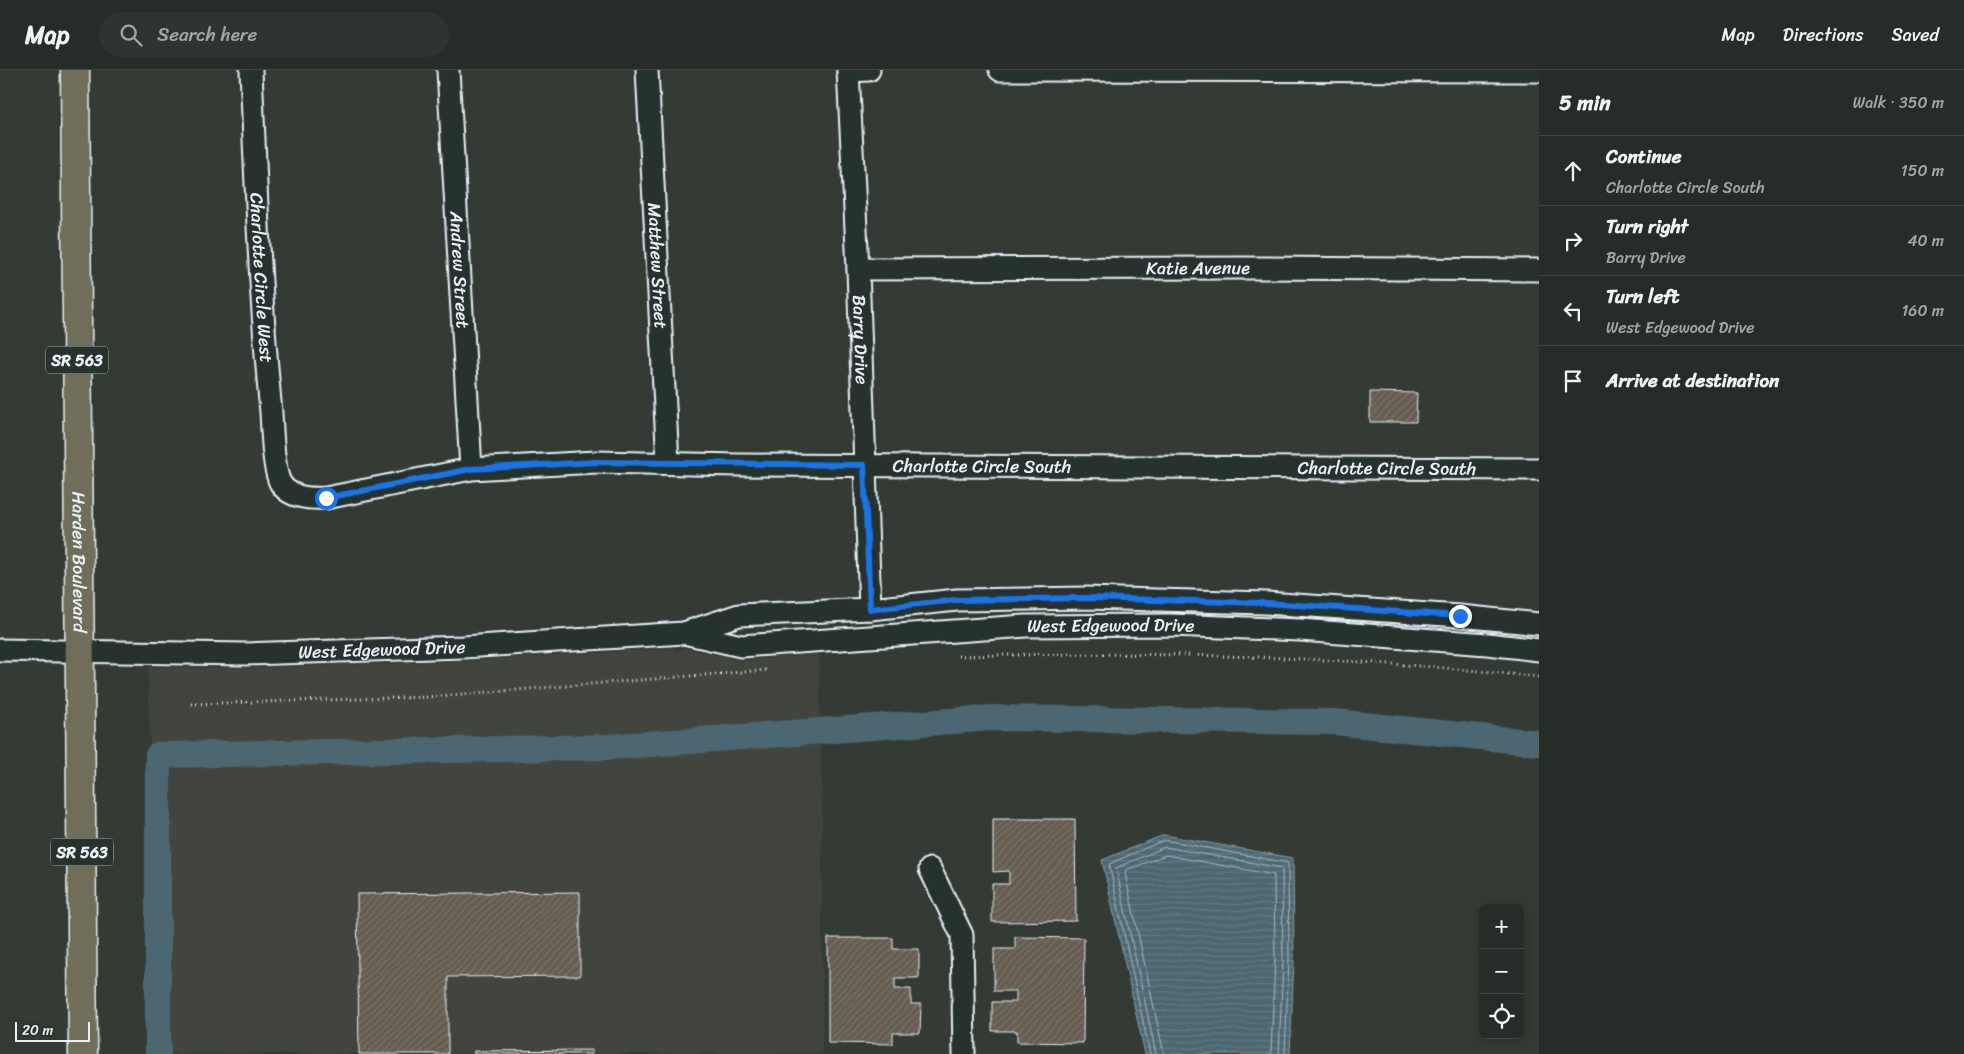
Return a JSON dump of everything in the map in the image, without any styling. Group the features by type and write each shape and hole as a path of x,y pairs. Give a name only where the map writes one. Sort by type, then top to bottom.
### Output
{"main road":[{"name":"Harden Boulevard","path":"75,70 83,1054"}],"street":[{"name":"Charlotte Circle West","path":"251,70 266,367 276,468 281,484"},
{"name":"Andrew Street","path":"448,70 471,469"},
{"name":"Matthew Street","path":"646,70 668,463"},
{"path":"848,70 869,70"},
{"name":"Barry Drive","path":"848,70 858,269 870,609"},
{"path":"1000,70 1539,71"},
{"name":"Katie Avenue","path":"858,269 1263,268 1539,270"},
{"name":"Charlotte Circle South","path":"281,484 292,493 308,499 326,498 471,469 596,462 1539,469"},
{"name":"West Edgewood Drive","path":"0,650 254,654 463,647 684,633 739,615 870,609 957,600 1085,598 1266,603 1539,624"},
{"name":"West Edgewood Drive","path":"684,633 741,646 1026,626 1170,625 1300,630 1487,644 1539,650"},
{"path":"930,869 962,935 964,1054"}],"path":[{"path":"948,656 1193,654 1342,661 1539,677"},
{"path":"191,704 427,697 768,670"}],"shaded area":[{"path":"674,648 675,651 684,648 742,660 819,654 822,788 822,1054 157,1054 148,667 244,668 463,661"}],"water":[{"path":"1164,835 1293,858 1294,960 1290,1054 1145,1054 1102,860"}],"building":[{"path":"1370,392 1417,393 1416,422 1370,422"},
{"path":"993,819 1075,819 1076,921 992,922 992,884 1009,884 1009,871 993,872"},
{"path":"580,892 580,976 448,977 448,1054 359,1054 357,894"},
{"path":"1015,937 1084,938 1083,1043 1017,1042 1017,1031 992,1031 992,1002 1016,1002 1016,991 994,991 994,949 1015,949"},
{"path":"828,938 893,938 893,949 919,949 919,978 895,978 895,989 911,989 911,1004 921,1004 920,1033 893,1033 893,1044 828,1043"},
{"path":"592,1050 592,1054 474,1054 474,1051"}],"waterway":[{"path":"158,1054 158,755 609,747 991,718 1334,722 1539,743"}],"route":[{"path":"326,498 471,469 596,462 864,465 870,609 957,600 1085,598 1266,603 1460,616"}]}
